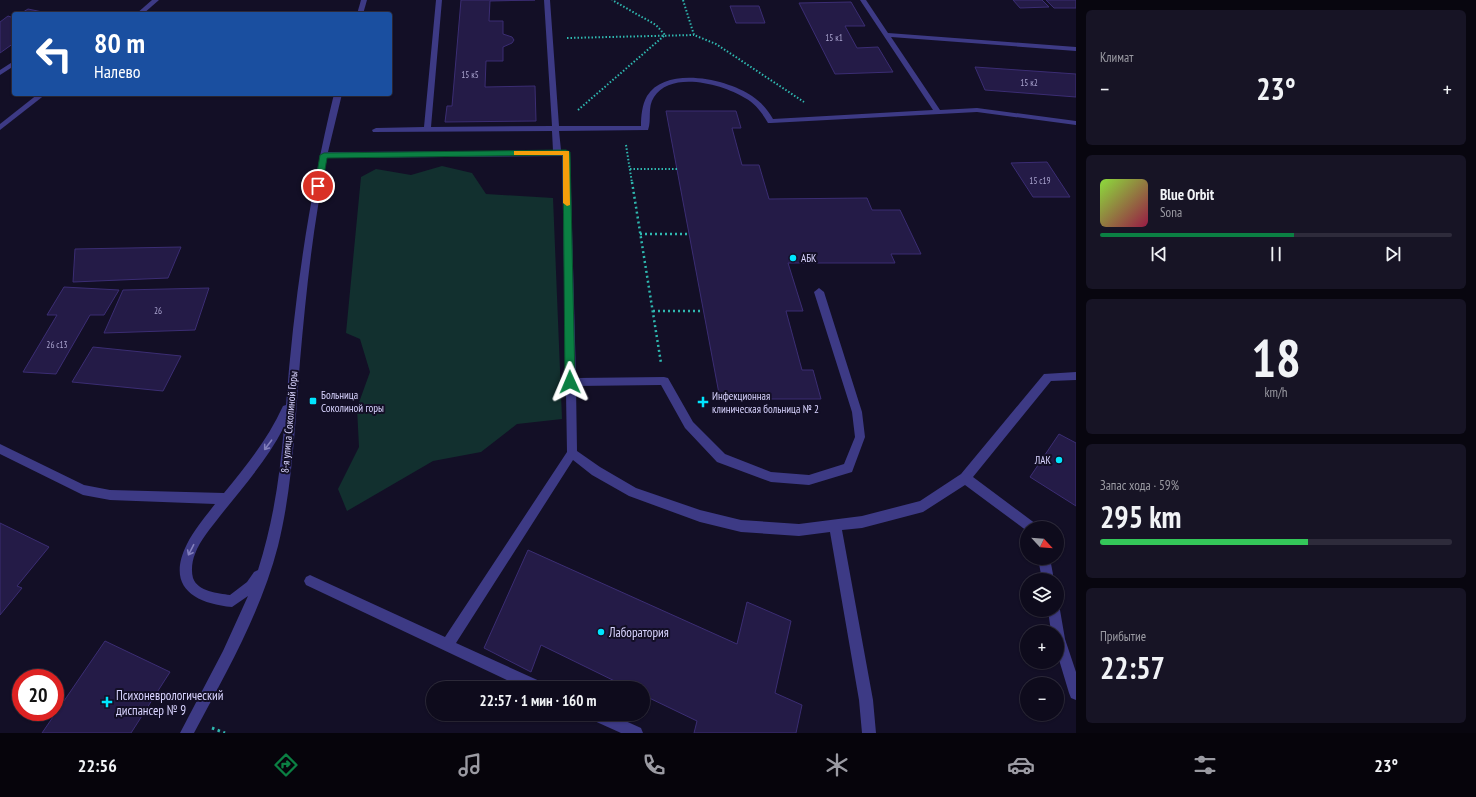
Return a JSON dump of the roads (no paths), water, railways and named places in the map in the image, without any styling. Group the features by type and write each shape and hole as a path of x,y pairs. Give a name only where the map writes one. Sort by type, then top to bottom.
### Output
{"street":[{"path":"141,12 156,0"},
{"path":"361,12 364,0"},
{"path":"427,130 439,0"},
{"path":"547,0 557,152"},
{"path":"863,0 938,112"},
{"path":"887,35 1076,49"},
{"path":"0,73 12,64"},
{"path":"376,130 555,130 645,128 645,111 652,94 665,83 689,79 713,82 736,90 758,103 771,121 977,110 1076,123"},
{"path":"0,128 40,96"},
{"name":"8-я улица Соколиной Горы","path":"187,733 248,612 267,563 278,519 292,398 305,263 324,155 338,96"},
{"path":"324,155 566,152 572,453 447,645"},
{"path":"570,382 664,382 689,424 721,458 771,477 809,480 848,468 860,437 856,412 819,292"},
{"path":"572,453 596,471 633,492 700,516 741,526 792,530 862,522 923,506 965,478 1048,377 1076,376"},
{"path":"267,563 251,586 232,601 212,600 195,592 186,579 187,559 199,535 225,499 271,441 292,398"},
{"path":"0,448 83,490 110,495 225,499"},
{"path":"965,478 1023,521"},
{"path":"835,526 866,700 868,733"},
{"path":"310,581 524,681"},
{"path":"1055,617 1059,639 1076,693"},
{"path":"610,721 636,733"}],"place":[{"name":"АБК","path":"793,258"},
{"name":"Больница Соколиной горы","path":"313,401"},
{"name":"Инфекционная клиническая больница № 2","path":"703,402"},
{"name":"ЛАК","path":"1059,460"},
{"name":"Лаборатория","path":"601,632"},
{"name":"Психоневрологический диспансер № 9","path":"107,702"}]}
